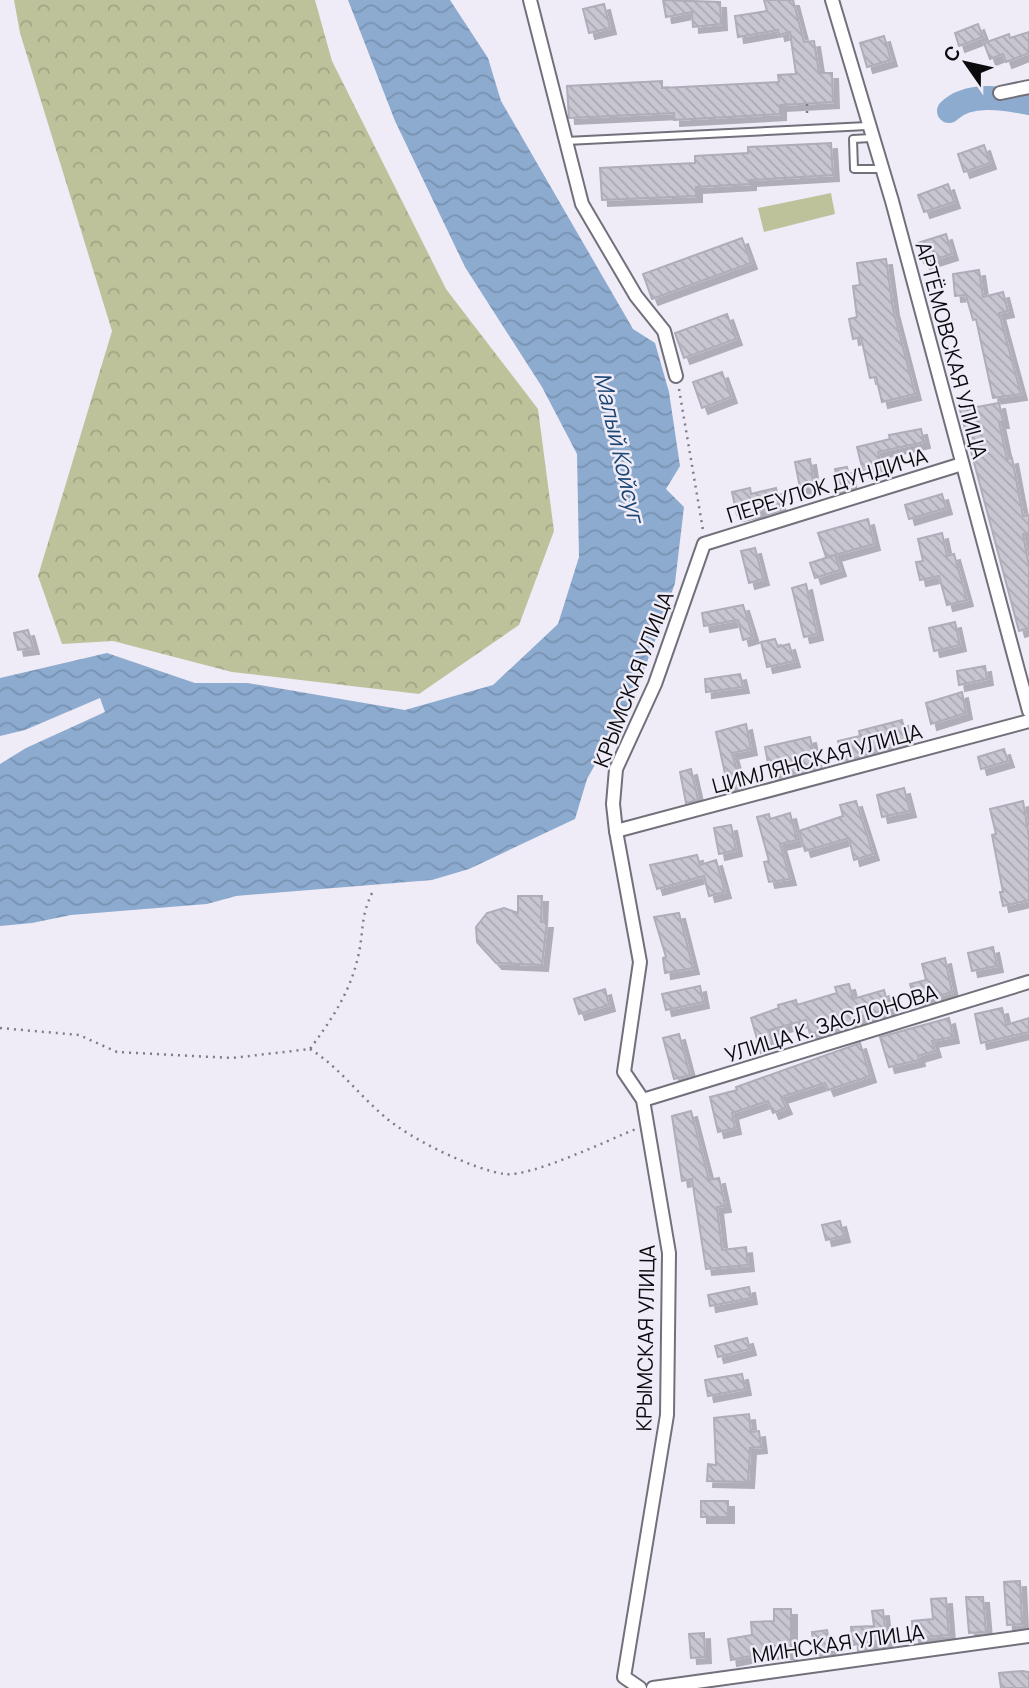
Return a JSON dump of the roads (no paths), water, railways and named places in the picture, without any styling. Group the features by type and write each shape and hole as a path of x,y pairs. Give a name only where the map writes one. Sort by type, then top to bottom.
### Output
{"street":[{"path":"530,0 582,204 636,296 664,331 676,376"},
{"name":"АРТЁМОВСКАЯ УЛИЦА","path":"832,0 1029,710"},
{"path":"1000,93 1029,87"},
{"name":"ПЕРЕУЛОК ДУНДИЧА","path":"704,544 962,464"},
{"name":"КРЫМСКАЯ УЛИЦА","path":"640,1688 625,1677 667,1415 669,1252 643,1100 624,1072 640,962 612,804 616,769 656,684 704,544"},
{"name":"ЦИМЛЯНСКАЯ УЛИЦА","path":"616,831 1029,721"},
{"name":"УЛИЦА К. ЗАСЛОНОВА","path":"643,1100 1029,982"},
{"name":"МИНСКАЯ УЛИЦА","path":"653,1688 1029,1636"}],"lane":[{"path":"566,141 869,132"},
{"path":"869,132 853,139 854,169 881,169"}],"water":[{"name":"Малый Койсуг","path":"348,0 450,0 488,58 501,101 633,329 655,343 669,392 680,466 666,489 684,507 675,583 658,633 636,691 587,779 575,819 469,869 432,880 236,896 207,904 71,915 0,926 0,764 26,748 105,712 100,698 25,730 0,736 0,678 107,653 195,683 248,683 405,710 493,685 558,624 579,557 577,454 542,387 465,267 395,121"}],"waterway":[{"path":"949,111 957,105 976,99 998,98 1029,103"}]}
